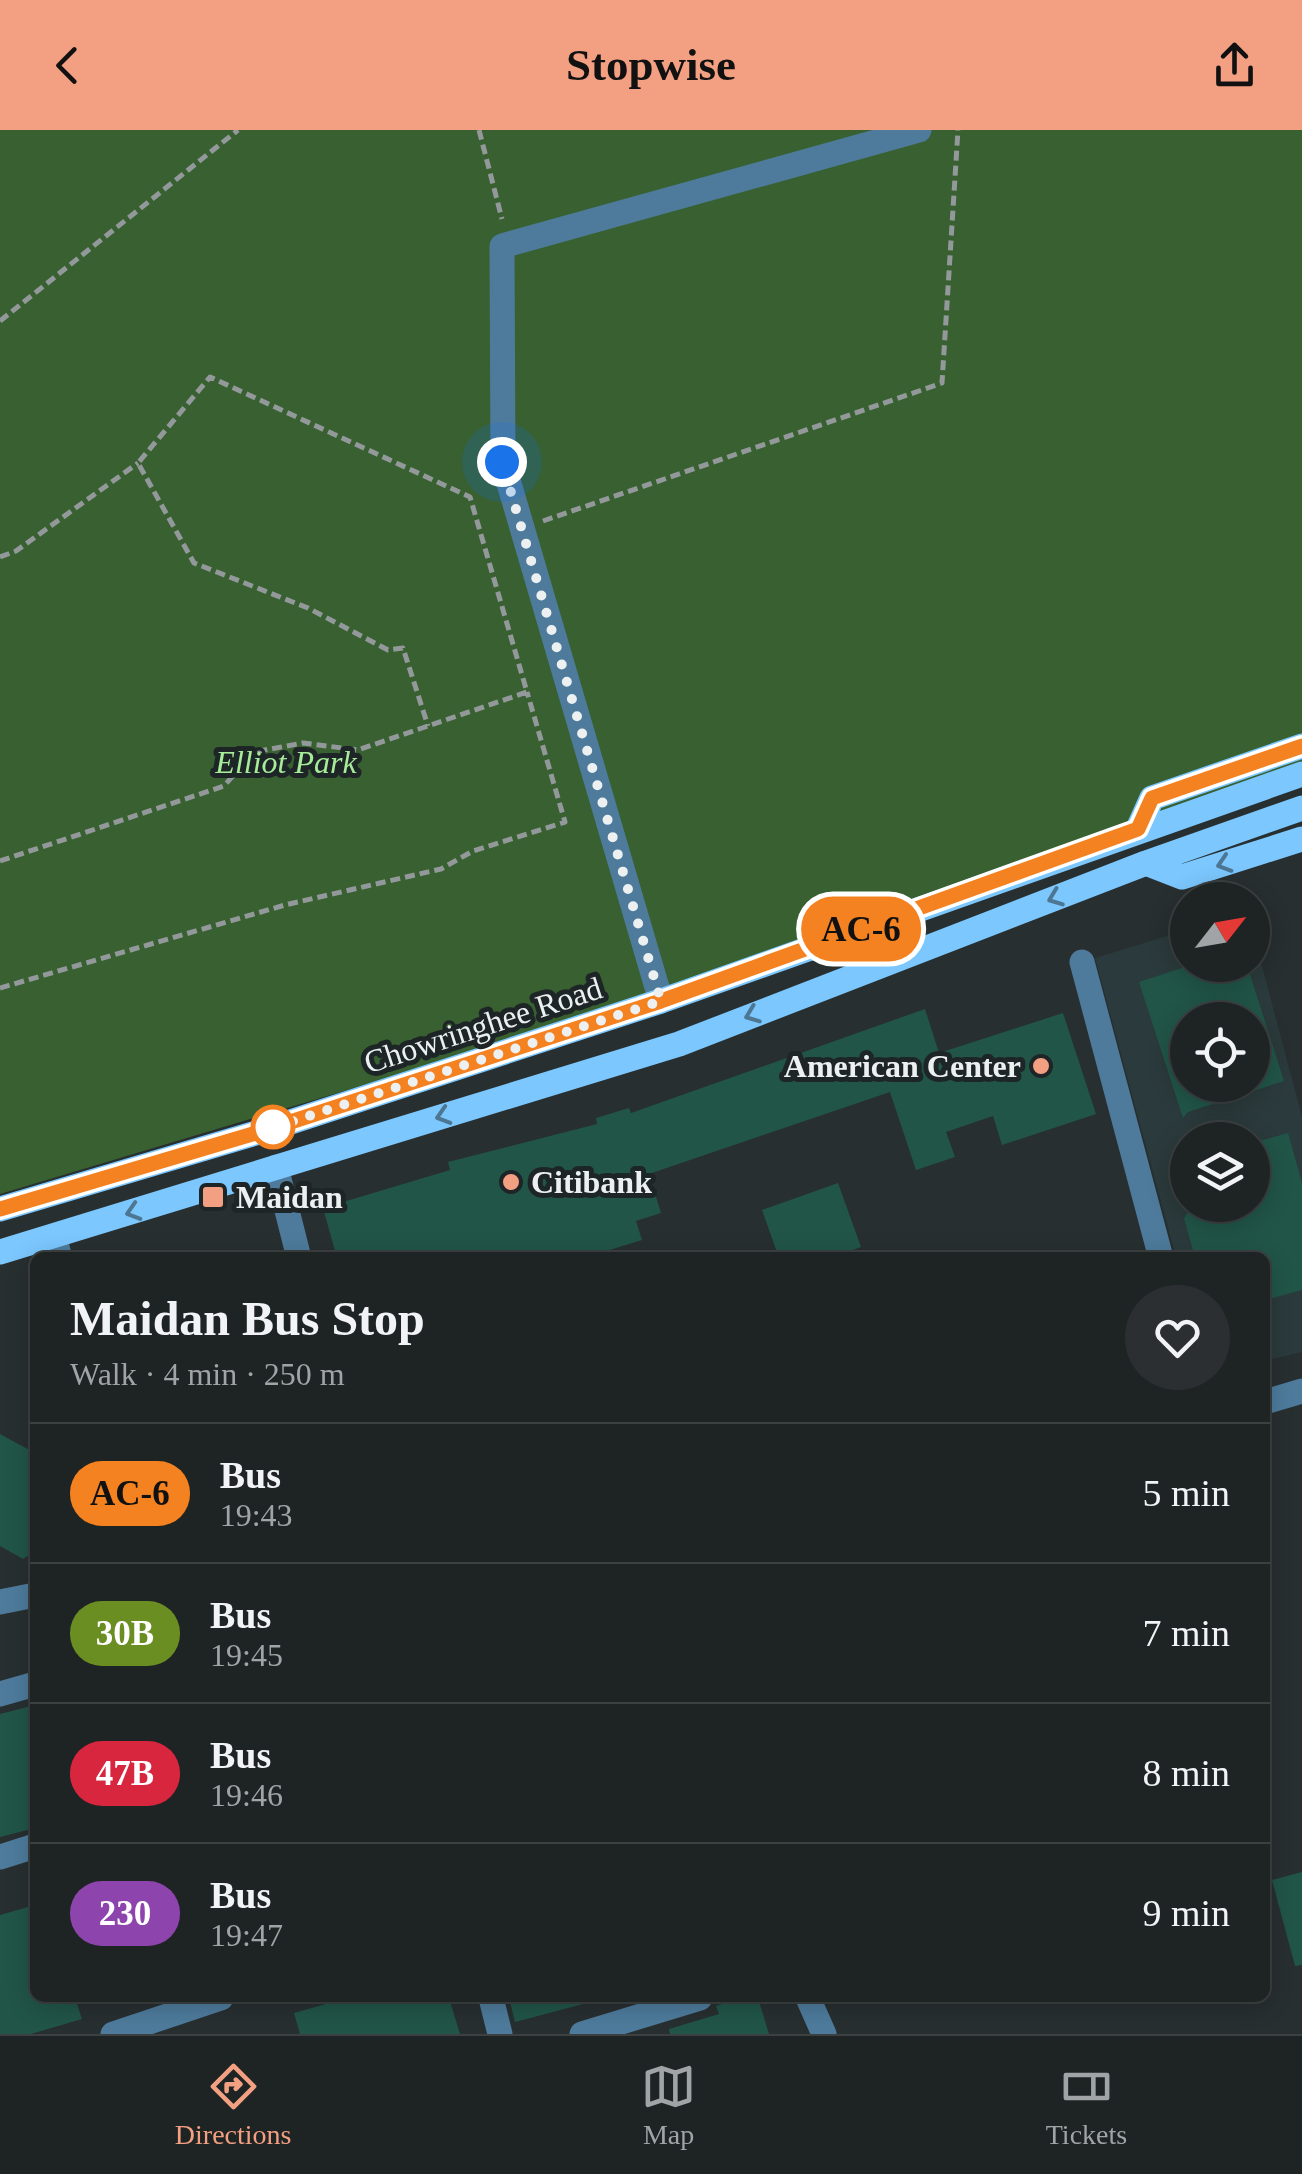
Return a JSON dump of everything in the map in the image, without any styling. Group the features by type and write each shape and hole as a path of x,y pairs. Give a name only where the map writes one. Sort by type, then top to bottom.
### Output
{"main road":[{"path":"1138,829 1152,798 1302,746"},
{"name":"Chowringhee Road","path":"0,1209 330,1109 661,1001 1302,774"},
{"path":"0,1252 57,1247 276,1167 680,1044 1146,862 1302,808"},
{"path":"1146,862 1182,877 1302,838"},
{"path":"330,1109 341,1147"}],"street":[{"path":"661,1001 502,462 502,246 919,130"},
{"path":"1082,962 1158,1252"},
{"path":"276,1167 297,1252"},
{"path":"1270,1401 1302,1391"},
{"path":"0,1602 30,1596"},
{"path":"0,1694 30,1685"},
{"path":"0,1857 30,1848"},
{"path":"113,2034 209,2002"},
{"path":"492,2002 500,2034"},
{"path":"582,2034 687,2002"},
{"path":"810,2002 824,2034"}],"path":[{"path":"0,321 238,130"},
{"path":"479,130 508,244"},
{"path":"522,529 942,383 958,130"},
{"path":"0,557 16,551 138,463 210,377 470,497 565,822 472,851 441,869 284,905 0,988"},
{"path":"138,463 194,564 308,608 388,650 403,648 428,726"},
{"path":"0,862 224,786 254,752 303,744 358,750 527,692"}],"shaded area":[{"path":"1170,935 1170,982 1266,982 1302,1117 1302,1352 1270,1360 1270,1252 1175,1252 1095,958"}],"green space":[{"name":"Maidan","path":"0,130 1302,130 1302,766 701,984 0,1194"}],"building":[{"path":"1170,972 1170,982 1252,982 1259,1002 1170,1002 1170,1078 1139,982"},
{"path":"925,1009 939,1053 1063,1013 1096,1114 1002,1145 993,1116 946,1132 955,1157 916,1170 890,1092 649,1174 661,1213 636,1221 642,1240 603,1252 335,1252 323,1208 450,1170 448,1162 597,1124 596,1118 629,1108 631,1113"},
{"path":"1270,1037 1284,1081 1270,1086"},
{"path":"1178,1102 1219,1102 1188,1112 1183,1118"},
{"path":"1288,1133 1302,1183 1302,1290 1270,1299 1270,1252 1193,1252 1185,1222 1270,1222 1270,1138"},
{"path":"838,1183 861,1247 848,1252 777,1252 762,1210"},
{"path":"0,1434 30,1450 30,1554 23,1559 0,1546"},
{"path":"30,1706 30,1829 0,1837 0,1714"},
{"path":"1302,1872 1302,1965 1295,1966 1272,1880"},
{"path":"30,1906 30,2002 76,2002 82,2019 31,2034 0,2034 0,1915"},
{"path":"333,2002 450,2002 460,2034 300,2034 294,2013"},
{"path":"510,2002 583,2002 583,2004 515,2022"},
{"path":"759,2002 769,2034 670,2034 669,2029 719,2014 716,2006"}],"bus line":[{"name":"AC-6","path":"0,1209 266,1130 661,1001 1138,829 1152,798 1302,746"}],"place":[{"name":"American Center","path":"1041,1066"},
{"name":"Citibank","path":"511,1182"},
{"name":"Maidan","path":"213,1197"}],"route":[{"path":"273,1127 266,1130 661,1001 502,462"}],"park label":[{"name":"Elliot Park","path":"286,762"}]}
